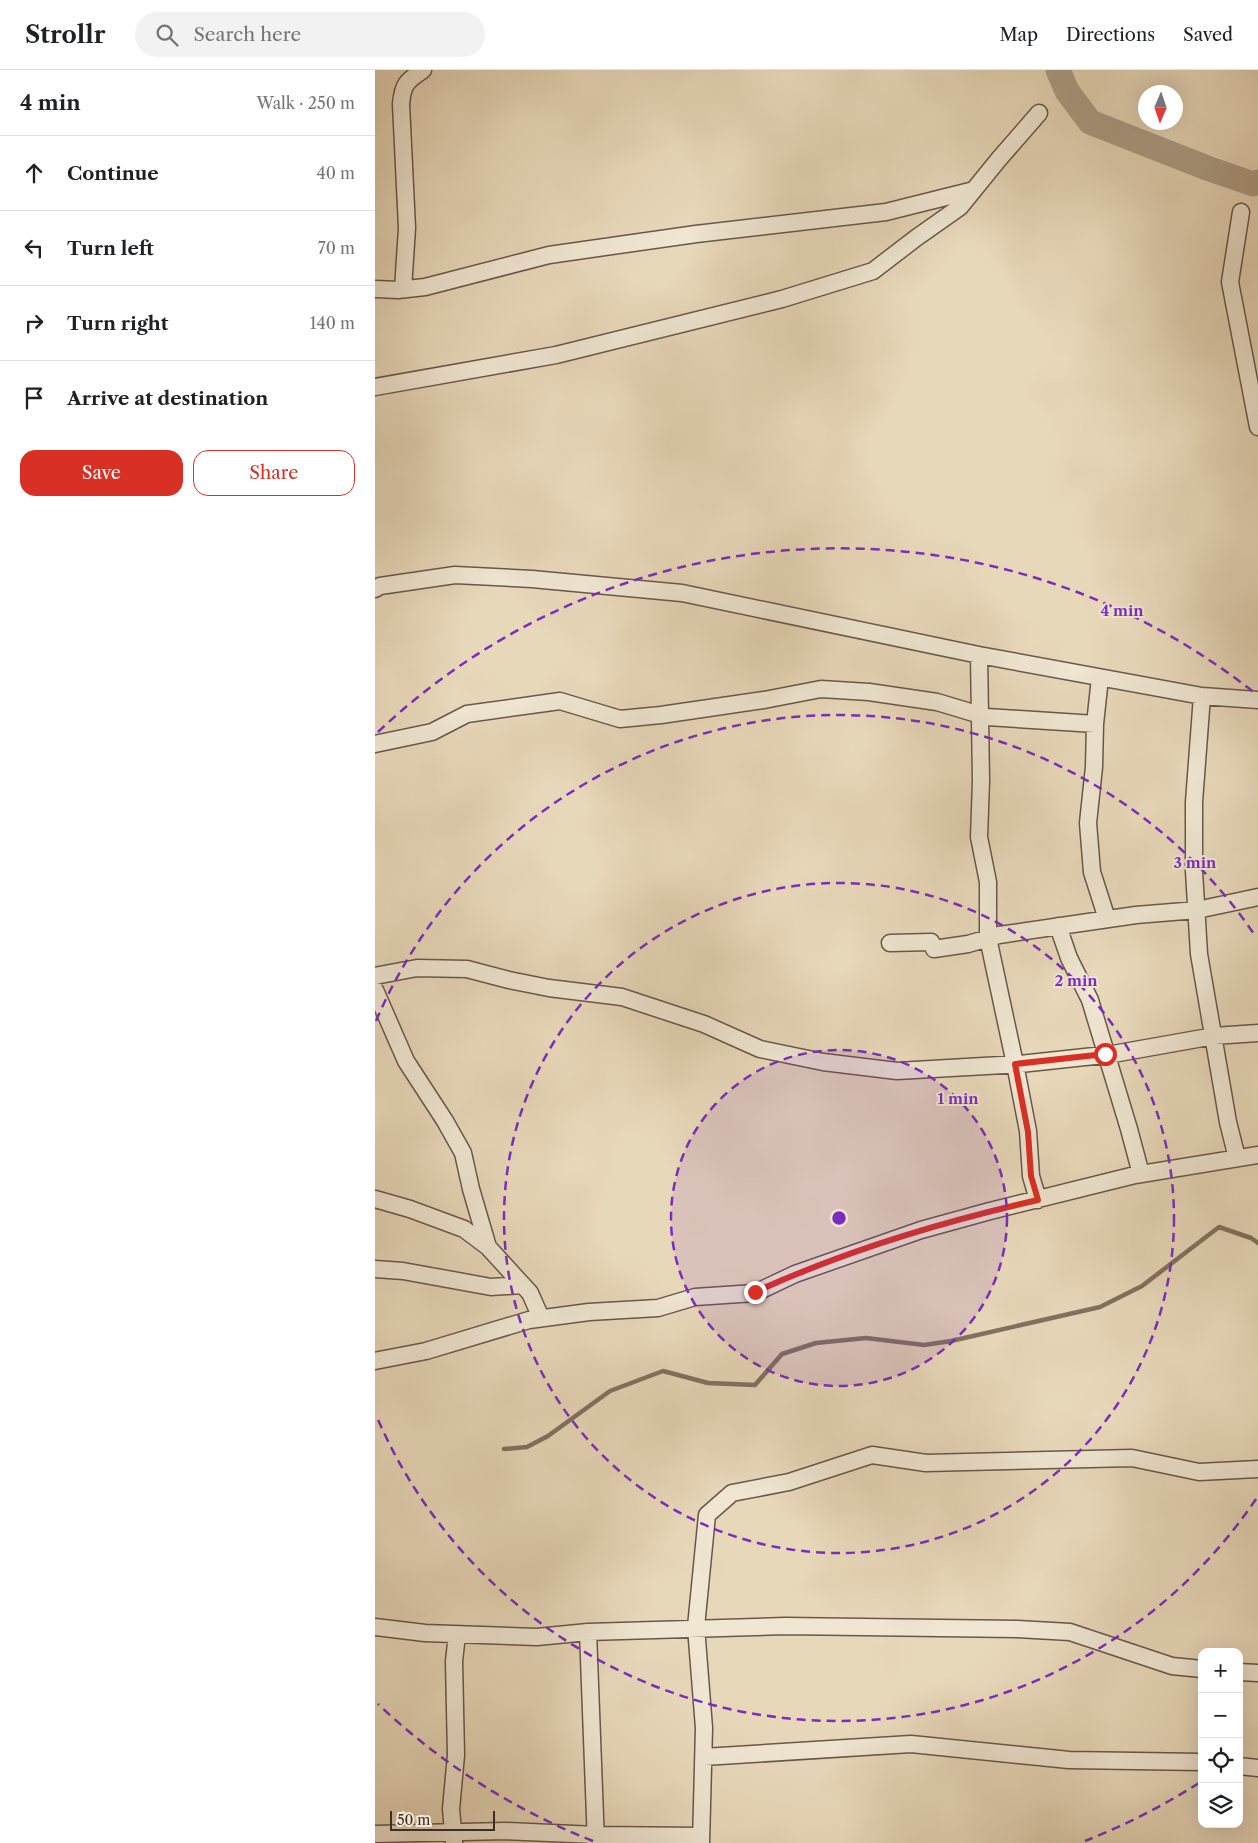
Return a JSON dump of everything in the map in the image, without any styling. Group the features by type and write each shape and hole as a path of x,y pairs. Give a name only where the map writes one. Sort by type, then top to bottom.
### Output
{"street":[{"path":"403,289 407,228 401,104 403,89 408,80 423,70"},
{"path":"375,387 557,355 782,299 873,271 961,207 1039,113"},
{"path":"375,289 425,287 549,255 695,234 885,212 974,190"},
{"path":"1241,212 1230,282 1258,427"},
{"path":"375,588 455,575 532,579 682,593 979,656 1202,696 1258,700"},
{"path":"979,656 981,781 979,837 988,882 988,938 1028,1132 1031,1176 1038,1200"},
{"path":"1100,678 1088,823 1092,872 1107,919"},
{"path":"375,744 432,732 467,714 560,701 620,718 661,715 764,700 821,689 869,692 937,702 987,717 1095,724"},
{"path":"1202,696 1194,802 1194,871 1199,954 1228,1122 1237,1158"},
{"path":"889,943 931,942 934,950 988,938 1058,926 1197,910 1258,897"},
{"path":"1058,926 1069,958 1090,1000 1141,1174"},
{"path":"375,976 417,968 467,969 549,988 622,998 704,1024 760,1049 823,1062 897,1071 1015,1064 1105,1054 1214,1036 1258,1033"},
{"path":"375,990 406,1061 445,1121 463,1153 471,1189 488,1247"},
{"path":"375,1361 426,1351 489,1331 541,1318 589,1312 658,1308 695,1297 755,1292 795,1274 921,1230 990,1211 1141,1174 1258,1154"},
{"path":"375,1199 410,1209 464,1229 488,1247 530,1293 541,1318"},
{"path":"375,1268 491,1287 523,1285"},
{"path":"375,1834 453,1838 505,1831 596,1839 701,1839 704,1728 697,1627 707,1515 732,1493 789,1482 872,1455 926,1463 1132,1458 1199,1472 1258,1468"},
{"path":"375,1627 425,1633 537,1637 588,1632 697,1627 906,1626 1017,1628 1070,1632 1172,1666 1198,1669"},
{"path":"588,1632 596,1839"},
{"path":"453,1838 451,1809 456,1756 453,1661 457,1634"},
{"path":"1243,1672 1258,1673"},
{"path":"704,1757 911,1744 1069,1760 1198,1762"},
{"path":"1243,1766 1258,1768"}],"waterway":[{"path":"1058,70 1067,91 1090,122 1207,168 1253,184 1258,182"},
{"path":"504,1449 527,1447 548,1436 610,1391 663,1371 708,1383 755,1385 782,1354 816,1343 866,1338 924,1345 951,1341 1100,1307 1142,1286 1219,1227 1251,1238 1258,1243"}],"route":[{"path":"755,1292 795,1274 921,1230 1038,1200 1031,1176 1028,1132 1015,1064 1105,1054"}]}
